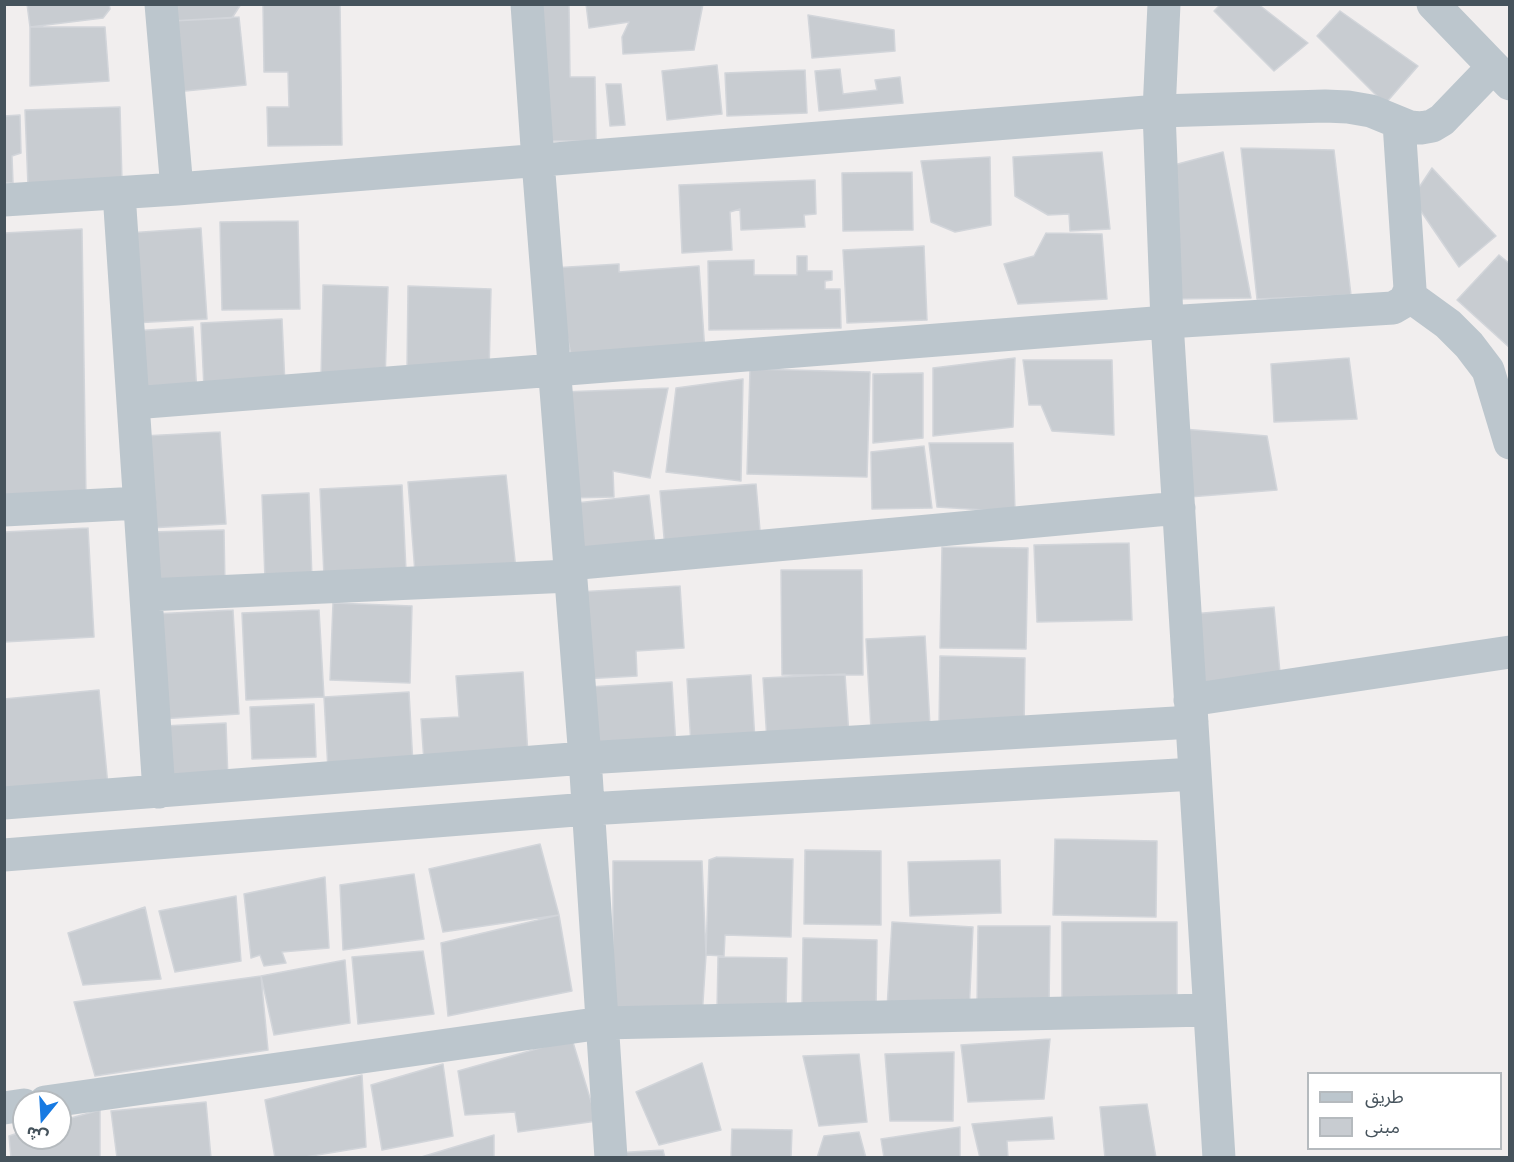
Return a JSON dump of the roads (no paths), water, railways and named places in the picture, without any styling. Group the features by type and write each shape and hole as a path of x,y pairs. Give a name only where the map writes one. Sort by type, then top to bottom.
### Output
{"street":[{"path":"161,4 177,189"},
{"path":"527,4 585,758 611,1158"},
{"path":"1164,4 1159,111 1167,322 1219,1158"},
{"path":"4,200 177,189 1159,111 1337,106 1371,111 1410,127 1421,128 1432,126 1442,120 1501,75 1433,4"},
{"path":"133,404 1167,322 1393,308 1405,301 1410,289 1399,123"},
{"path":"119,193 159,792"},
{"path":"1408,296 1448,324 1469,345 1488,370 1509,443"},
{"path":"4,510 140,504"},
{"path":"146,595 570,570 1179,508"},
{"path":"4,803 1191,711 1509,652"},
{"path":"4,855 588,809 1195,774"},
{"path":"53,800 53,851"},
{"path":"72,1098 602,1023 1209,1010"}]}
